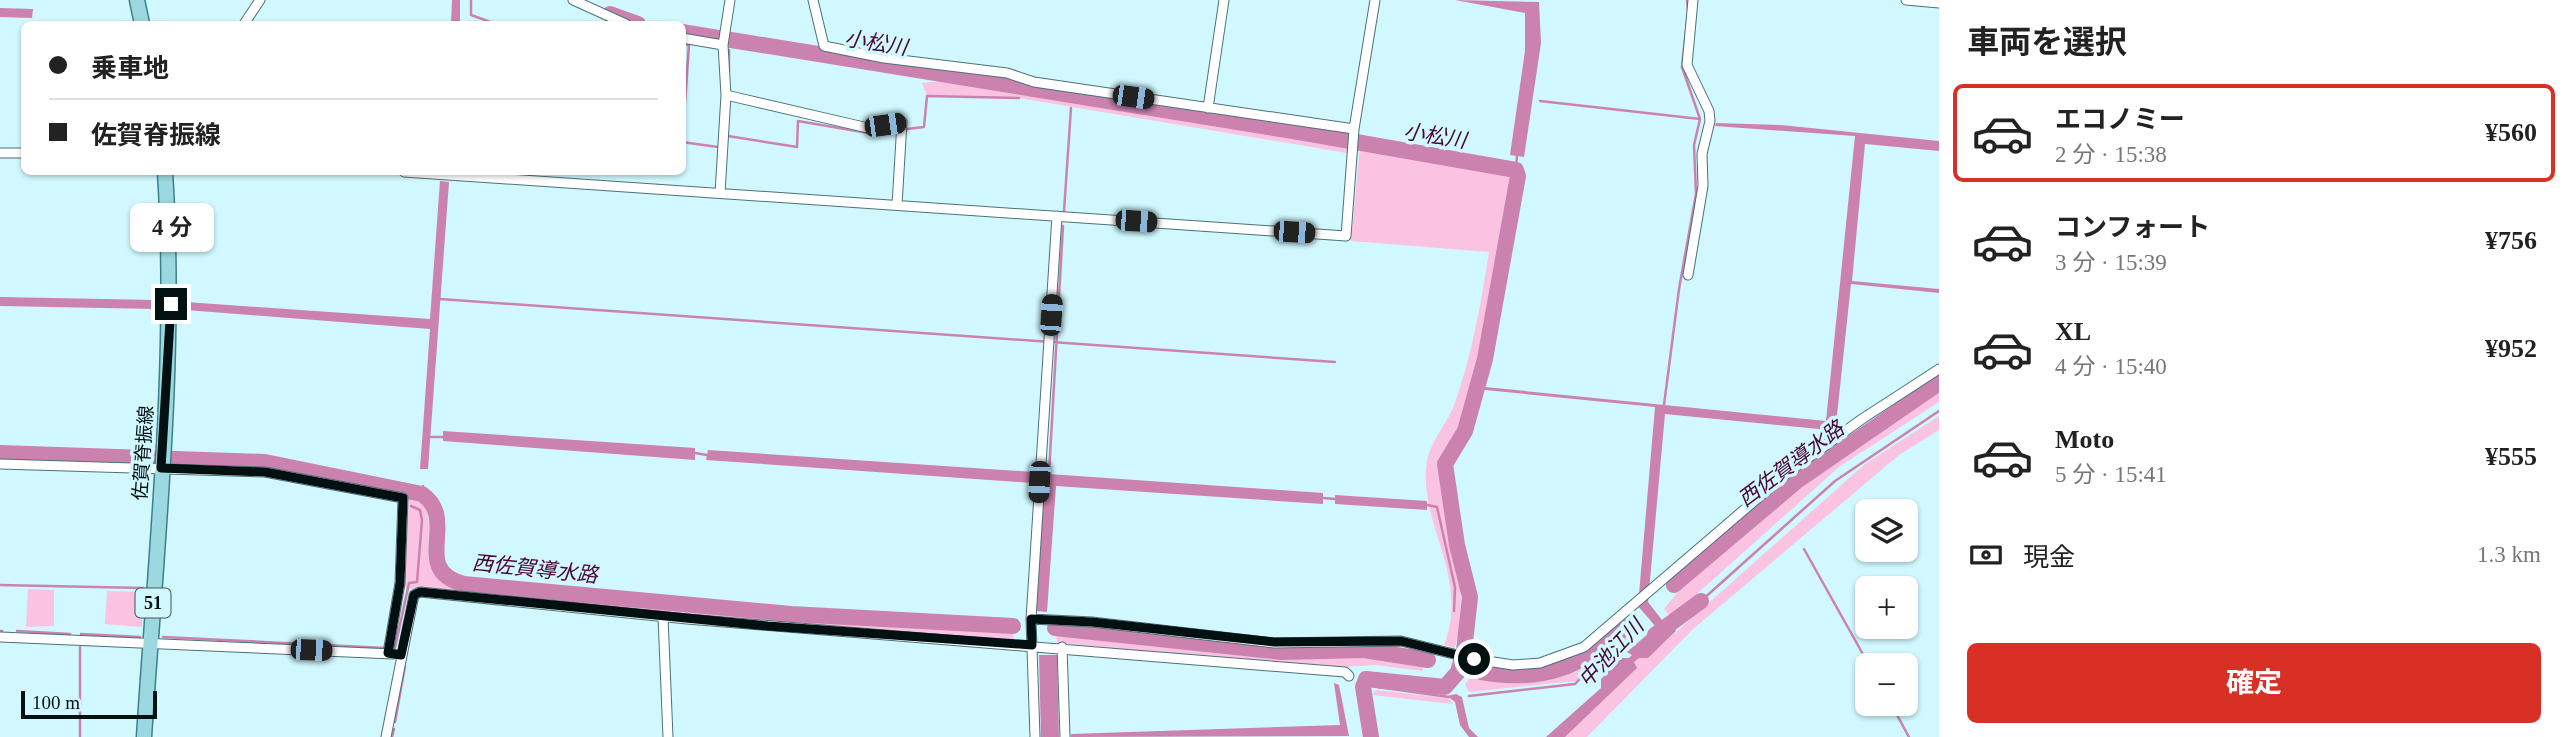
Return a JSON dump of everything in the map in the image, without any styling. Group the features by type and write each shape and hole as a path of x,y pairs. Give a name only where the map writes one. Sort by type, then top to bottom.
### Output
{"main road":[{"path":"137,0 141,21"},
{"name":"佐賀脊振線","path":"144,737 171,304 165,175"}],"street":[{"path":"246,21 260,0"},
{"path":"573,0 619,21"},
{"path":"720,192 726,95 723,45 727,34 730,0"},
{"path":"813,0 824,46 1354,129"},
{"path":"1208,108 1224,0"},
{"path":"460,175 1346,236 1354,129 1375,0"},
{"path":"1688,275 1703,186 1702,154 1710,121 1709,111 1686,65 1693,0"},
{"path":"1906,0 1939,3"},
{"path":"686,39 723,45"},
{"path":"726,95 868,128 902,122 897,205"},
{"path":"0,153 21,153"},
{"path":"1035,737 1031,619 1057,216"},
{"path":"1031,619 1092,622 1274,642 1401,641 1474,659 1523,664 1563,657 1584,647 1634,607 1787,473 1862,419 1939,369"},
{"path":"0,464 265,472 403,498 400,583 389,649"},
{"path":"386,737 414,595 420,592 663,617 1062,647 1345,672 1349,676"},
{"path":"663,617 668,737"},
{"path":"0,637 389,649 401,655"},
{"path":"1062,647 1065,737"}],"shaded area":[{"path":"452,0 460,0 460,21 451,21"},
{"path":"1455,0 1539,2 1541,43 1524,157 1510,155 1525,51 1525,13"},
{"path":"0,8 33,9 32,18 0,17"},
{"path":"956,80 1347,145 1347,153 1019,98 927,96 922,83"},
{"path":"1716,123 1781,125 1939,141 1939,151 1865,144 1852,281 1939,289 1939,293 1851,284 1835,434 1828,439 1829,430 1665,414 1648,602 1662,620 1667,620 1676,631 1648,658 1639,658 1634,662 1637,668 1565,737 1546,737 1601,688 1601,679 1621,658 1629,658 1632,655 1627,652 1656,627 1638,606 1655,407 1485,390 1485,387 1826,421 1855,136 1715,126"},
{"path":"1360,146 1508,171 1513,177 1477,367 1456,432 1438,460 1460,577 1461,601 1455,648 1444,645 1451,620 1451,597 1448,573 1429,506 1427,461 1461,385 1483,291 1489,252 1351,241"},
{"path":"440,181 449,182 428,469 420,469 430,329 186,310 186,302 430,319"},
{"path":"0,297 156,300 156,309 0,306"},
{"path":"1939,390 1939,402 1839,467 1671,617 1664,609 1685,583 1823,468"},
{"path":"1939,416 1939,430 1899,455 1692,630 1587,737 1565,737 1636,668 1634,662 1639,657 1648,657 1865,464"},
{"path":"443,431 695,448 695,460 443,441"},
{"path":"708,450 1033,472 1032,483 706,460"},
{"path":"1049,474 1323,493 1323,504 1056,486 1047,612 1036,611 1045,477"},
{"path":"1335,495 1427,501 1427,510 1335,504"},
{"path":"409,496 423,500 429,525 431,566 449,587 836,624 1012,633 1014,639 869,632 403,588"},
{"path":"28,589 54,590 54,626 26,627"},
{"path":"107,591 144,592 142,627 105,624"},
{"path":"1056,635 1282,658 1376,657 1422,665 1423,671 1375,665 1325,668 1057,643"},
{"path":"1625,635 1629,639 1585,680 1469,692 1465,684 1472,675 1517,682 1563,676 1591,664"},
{"path":"1039,655 1057,655 1059,737 1041,737"},
{"path":"1334,683 1339,685 1349,736 1071,737 1071,734 1340,725"},
{"path":"1376,690 1448,698 1453,704 1372,695"},
{"path":"1456,694 1462,697 1469,728 1478,737 1469,737 1460,725 1455,702 1447,696"}],"waterway":[{"path":"471,0 471,15 488,21"},
{"path":"1687,0 1688,11"},
{"name":"小松川","path":"610,14 630,21"},
{"path":"1664,405 1679,289 1696,194 1694,145 1700,119 1682,67 1687,21"},
{"name":"小松川","path":"686,33 1516,170 1518,176 1485,359 1465,431 1445,464 1457,545 1470,597 1464,651 1458,672 1445,687 1366,679 1363,687 1371,737"},
{"path":"686,45 689,45 686,88"},
{"path":"729,50 729,71"},
{"path":"907,129 924,127 927,96 1019,98"},
{"path":"1540,101 1700,119"},
{"path":"1064,211 1071,108"},
{"path":"728,132 728,136 797,147 798,121 868,133 897,130"},
{"path":"686,143 718,147"},
{"path":"1516,170 1517,155"},
{"path":"1049,474 1063,226"},
{"path":"440,299 1335,362"},
{"name":"西佐賀導水路","path":"1674,585 1797,481 1939,383"},
{"path":"1701,601 1835,481 1939,411"},
{"path":"427,437 443,437"},
{"name":"西佐賀導水路","path":"0,453 265,462 422,494 432,505 437,517 437,556 440,568 448,577 464,584 791,614 1013,626"},
{"path":"695,453 707,455"},
{"path":"422,494 423,486"},
{"path":"1323,498 1335,499"},
{"path":"1427,505 1437,507 1455,587 1454,611"},
{"path":"392,648 395,648 409,583 417,582 422,520 420,510 411,506"},
{"path":"1804,549 1862,653"},
{"path":"0,585 143,588"},
{"name":"中池江川","path":"1655,635 1701,601"},
{"name":"西佐賀導水路","path":"1481,672 1523,675 1559,669 1592,653 1625,627"},
{"name":"西佐賀導水路","path":"1055,628 1282,652 1364,650 1428,660"},
{"path":"17,631 70,634"},
{"path":"81,634 140,637"},
{"path":"163,637 385,648"},
{"path":"80,647 80,737"},
{"path":"395,722 405,666"},
{"path":"1469,696 1575,684 1590,668"},
{"path":"1377,687 1449,697"},
{"path":"1898,716 1909,737"},
{"path":"392,737 394,729"}],"route":[{"path":"171,304 161,468 265,472 403,498 405,501 400,583 388,653 401,655 414,595 420,592 663,617 1032,645 1031,619 1092,622 1274,642 1401,641 1474,659"}]}
